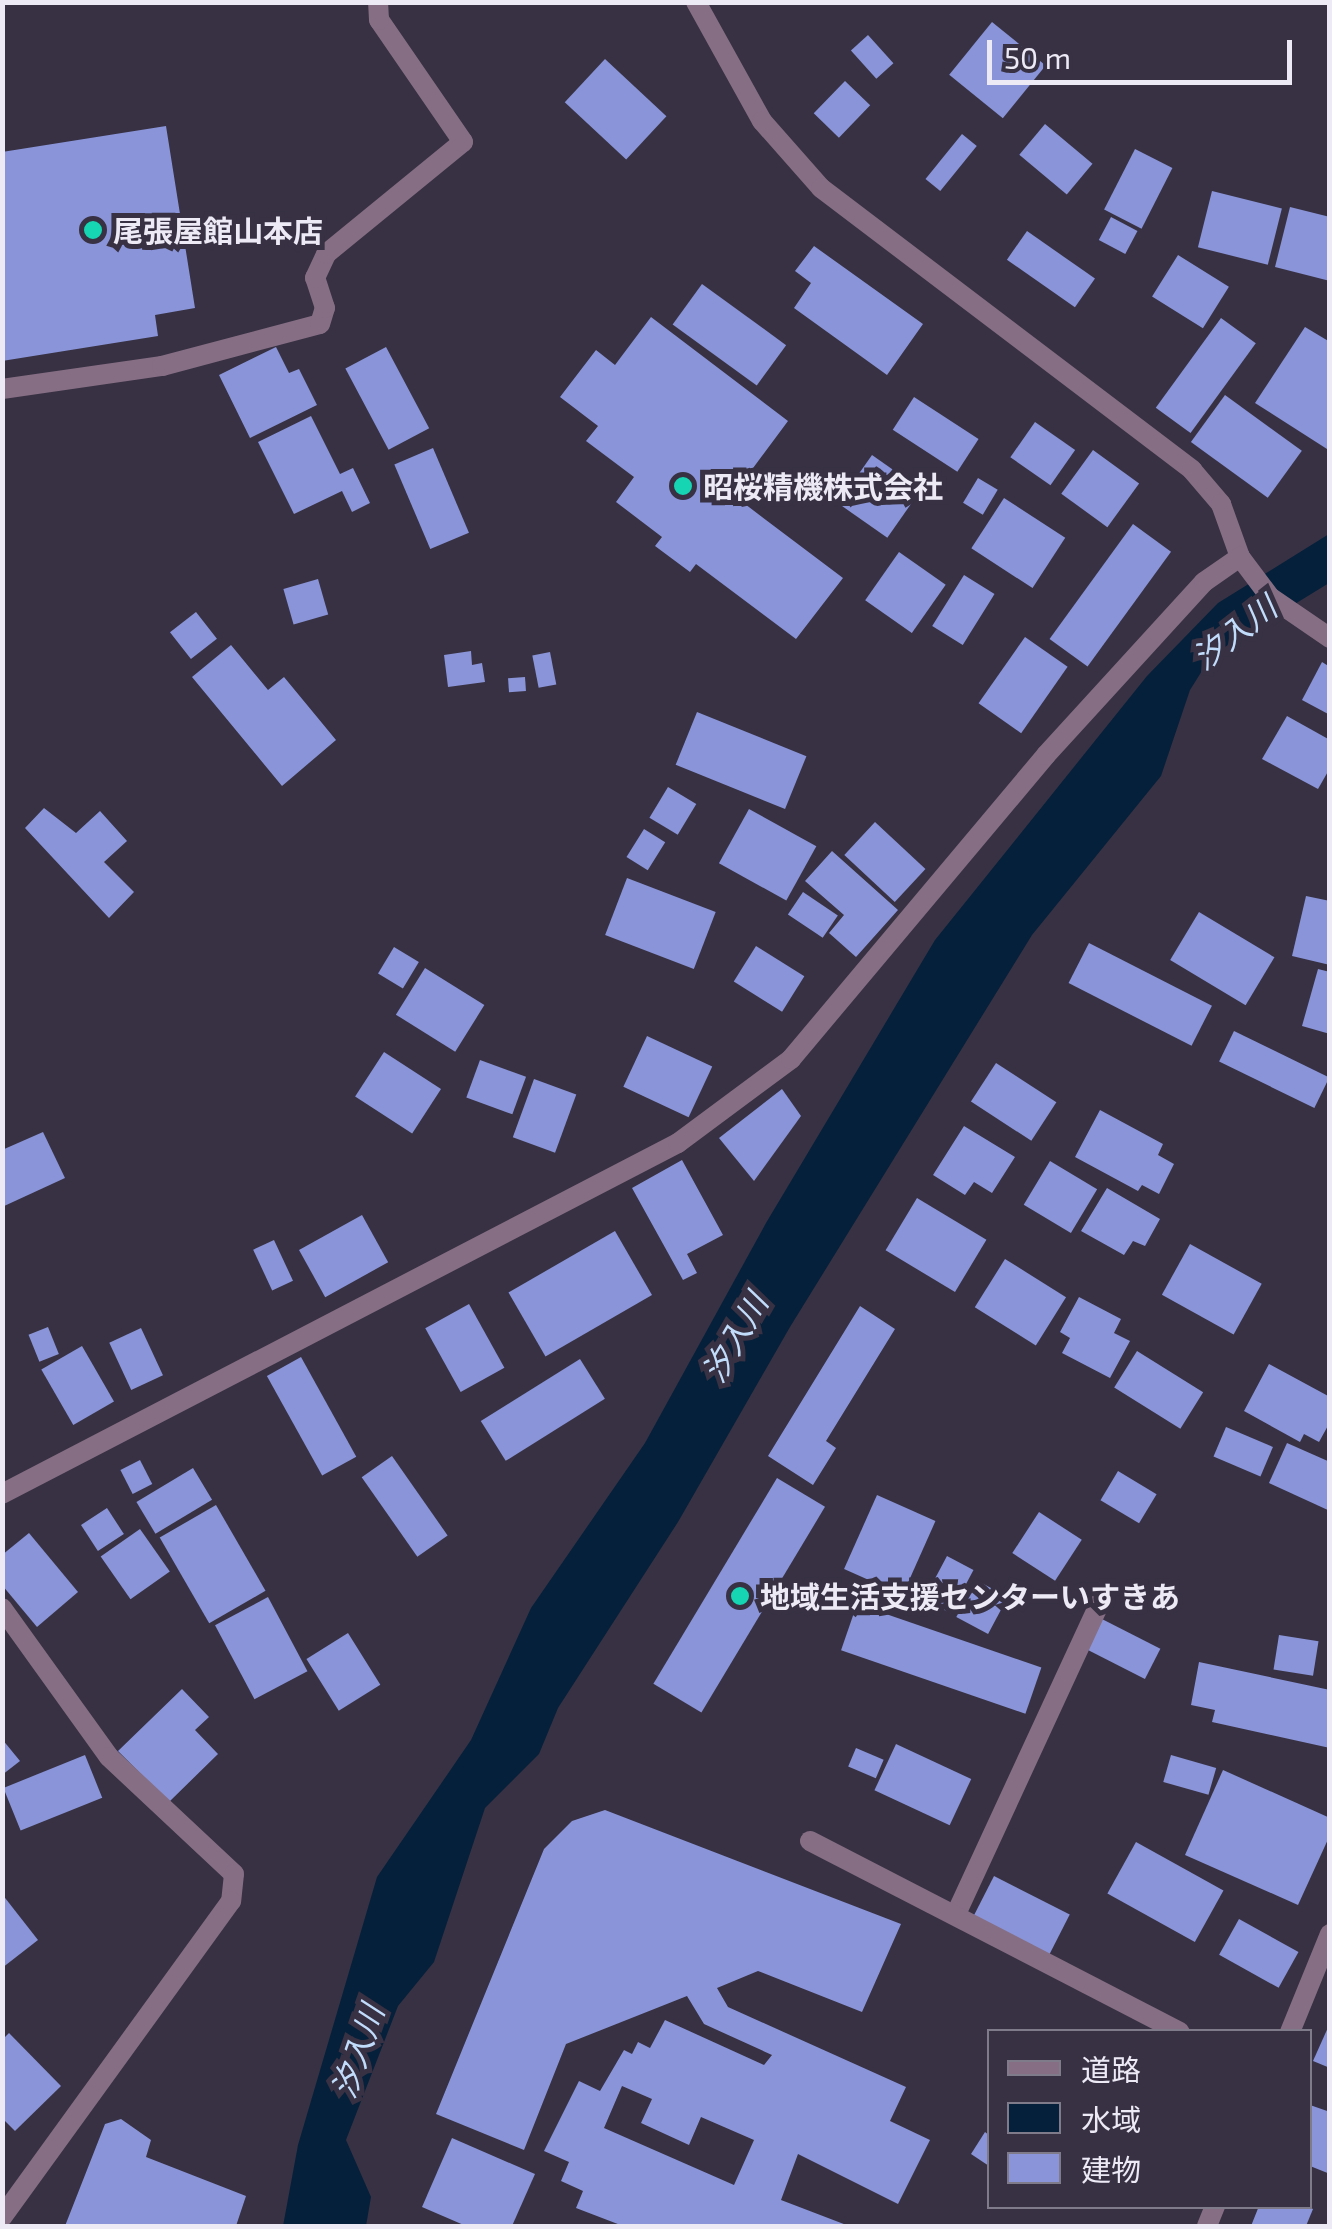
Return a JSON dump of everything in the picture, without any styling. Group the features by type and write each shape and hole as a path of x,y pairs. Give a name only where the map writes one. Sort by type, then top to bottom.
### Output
{"street":[{"path":"2,389 162,366 320,324 325,308 315,278 326,254 463,142 378,20 378,2"},
{"path":"696,2 718,51 784,151 821,188 1192,470 1221,504 1245,564 1270,597 1329,638"},
{"path":"2,1494 678,1144 791,1059 1046,756 1204,582 1245,564"},
{"path":"956,1914 1104,1590"},
{"path":"2,1608 109,1758 234,1874 231,1901 2,2217"},
{"path":"810,1841 1174,2029"},
{"path":"1291,2029 1330,1934"}],"water":[{"name":"汐入川","path":"1329,534 1329,583 1212,655 1190,690 1161,776 1032,935 790,1327 678,1522 558,1708 539,1754 485,1808 434,1962 398,2006 346,2140 371,2197 366,2226 283,2226 298,2145 377,1877 471,1740 531,1608 645,1443 766,1223 935,940 1147,676 1218,603"}],"building":[{"path":"992,22 1046,65 1003,118 949,75"},
{"path":"868,35 893,63 876,79 851,50"},
{"path":"605,59 666,116 626,159 565,102"},
{"path":"845,81 870,105 839,138 814,113"},
{"path":"1045,124 1092,164 1067,194 1019,155"},
{"name":"尾張屋館山本店","path":"166,126 195,308 155,315 158,336 2,361 2,152"},
{"path":"962,134 977,146 940,191 925,179"},
{"path":"1135,149 1172,168 1142,229 1104,210"},
{"path":"1212,191 1282,208 1268,265 1198,247"},
{"path":"1290,207 1330,217 1330,281 1275,267"},
{"path":"1111,217 1137,231 1125,254 1099,240"},
{"path":"1027,231 1095,279 1075,307 1007,260"},
{"path":"814,246 923,324 887,375 794,308 811,283 795,271"},
{"path":"1178,255 1229,287 1203,328 1152,297"},
{"name":"昭桜精機株式会社","path":"702,284 786,345 757,386 673,324"},
{"name":"昭桜精機株式会社","path":"651,317 788,421 733,495 843,578 796,639 696,564 690,572 655,546 662,537 616,502 634,477 586,441 598,426 560,397 596,350 615,365"},
{"path":"1221,318 1256,343 1191,433 1156,408"},
{"path":"1305,327 1330,342 1327,449 1255,403"},
{"path":"276,347 289,373 299,369 317,405 250,438 219,375"},
{"path":"386,347 429,428 389,450 345,369"},
{"path":"1225,395 1302,451 1268,498 1191,442"},
{"path":"914,397 979,439 957,472 893,430"},
{"path":"311,416 340,474 353,468 370,503 352,512 342,491 294,514 258,442"},
{"path":"1035,422 1075,450 1050,485 1010,457"},
{"path":"433,448 469,533 430,549 394,464"},
{"path":"1093,450 1139,484 1107,527 1061,494"},
{"path":"872,455 921,489 887,538 838,503"},
{"path":"978,478 998,490 983,515 963,503"},
{"path":"1004,498 1065,538 1033,588 971,548"},
{"path":"1133,524 1171,552 1088,667 1050,639"},
{"path":"899,552 946,585 912,633 865,600"},
{"path":"964,575 995,594 963,645 932,626"},
{"path":"318,579 328,615 294,624 283,589"},
{"path":"196,612 217,639 191,659 170,632"},
{"path":"1025,637 1068,667 1021,733 979,703"},
{"path":"231,645 268,690 284,677 336,740 282,786 192,677"},
{"path":"471,651 472,665 482,663 485,682 448,687 444,655"},
{"path":"550,652 556,684 539,688 532,655"},
{"path":"1322,662 1330,667 1330,715 1302,700"},
{"path":"525,677 526,691 509,692 508,678"},
{"path":"697,712 806,756 785,809 676,765"},
{"path":"1287,716 1330,740 1330,768 1318,789 1262,759"},
{"path":"668,787 696,804 678,835 649,818"},
{"path":"44,808 76,833 100,811 127,841 104,862 134,892 109,918 25,828"},
{"path":"749,809 816,846 786,901 719,863"},
{"path":"875,822 925,869 895,902 844,855"},
{"path":"644,829 665,842 648,870 627,857"},
{"path":"832,851 898,910 856,957 829,933 844,915 805,881"},
{"path":"627,878 716,912 694,969 605,935"},
{"path":"803,892 838,915 823,938 788,914"},
{"path":"1306,896 1330,901 1330,965 1292,956"},
{"path":"1199,912 1274,957 1246,1005 1170,960"},
{"path":"1089,943 1212,1006 1192,1046 1069,983"},
{"path":"756,946 804,976 782,1012 734,982"},
{"path":"394,947 419,962 403,989 378,974"},
{"path":"425,968 484,1005 455,1052 396,1015"},
{"path":"1318,969 1330,972 1330,1034 1302,1026"},
{"path":"1234,1031 1329,1077 1314,1108 1219,1062"},
{"path":"647,1036 712,1066 689,1117 623,1087"},
{"path":"384,1052 441,1089 412,1133 355,1096"},
{"path":"480,1060 526,1077 512,1114 466,1098"},
{"path":"996,1063 1056,1102 1031,1141 971,1102"},
{"path":"534,1079 576,1094 555,1153 513,1137"},
{"path":"782,1089 801,1116 754,1181 719,1138"},
{"path":"1100,1110 1163,1144 1158,1155 1174,1164 1159,1194 1142,1185 1138,1191 1075,1157"},
{"path":"964,1126 1015,1157 992,1193 974,1182 965,1195 933,1175"},
{"path":"43,1132 65,1178 2,1207 2,1150"},
{"path":"682,1160 723,1235 687,1254 697,1273 683,1280 632,1188"},
{"path":"1050,1161 1097,1189 1071,1233 1024,1205"},
{"path":"1107,1188 1160,1219 1145,1246 1133,1241 1124,1255 1081,1231"},
{"path":"917,1198 986,1240 955,1292 886,1250"},
{"path":"362,1215 388,1262 325,1297 299,1250"},
{"path":"615,1231 652,1295 545,1357 508,1292"},
{"path":"274,1240 293,1281 272,1291 253,1250"},
{"path":"1190,1244 1262,1284 1234,1334 1162,1295"},
{"path":"1005,1259 1066,1297 1036,1345 975,1307"},
{"path":"1079,1297 1121,1319 1114,1333 1130,1341 1110,1378 1062,1353 1070,1338 1060,1332"},
{"path":"469,1304 504,1368 461,1392 425,1328"},
{"path":"860,1306 895,1329 826,1441 836,1448 813,1485 768,1456"},
{"path":"48,1327 59,1354 39,1362 29,1335"},
{"path":"141,1328 163,1375 131,1390 109,1343"},
{"path":"82,1346 114,1401 73,1425 41,1370"},
{"path":"1137,1351 1203,1392 1180,1429 1114,1387"},
{"path":"301,1357 356,1457 322,1476 267,1376"},
{"path":"580,1359 605,1399 506,1461 481,1421"},
{"path":"1269,1364 1330,1397 1330,1422 1319,1442 1304,1434 1300,1442 1244,1411"},
{"path":"1226,1427 1273,1447 1260,1476 1213,1456"},
{"path":"1287,1443 1330,1462 1330,1511 1269,1483"},
{"path":"392,1456 448,1535 417,1557 362,1477"},
{"path":"140,1460 152,1484 133,1494 120,1470"},
{"path":"193,1468 212,1500 155,1534 136,1502"},
{"path":"1118,1471 1157,1494 1139,1523 1100,1500"},
{"name":"地域生活支援センターいすきあ","path":"777,1478 825,1507 701,1713 653,1684"},
{"path":"877,1495 935,1521 903,1595 844,1569"},
{"path":"216,1505 266,1591 209,1623 160,1538"},
{"path":"107,1508 124,1534 98,1551 81,1525"},
{"path":"1039,1512 1082,1540 1055,1581 1012,1553"},
{"path":"140,1529 170,1572 131,1599 101,1557"},
{"path":"29,1533 78,1592 37,1627 2,1585 2,1555"},
{"path":"947,1556 973,1570 950,1613 924,1599"},
{"path":"976,1580 1008,1597 988,1634 956,1617"},
{"path":"268,1597 307,1671 254,1699 215,1625"},
{"path":"857,1604 1041,1667 1025,1714 841,1650"},
{"path":"1098,1617 1160,1649 1145,1679 1083,1647"},
{"path":"348,1633 380,1685 339,1711 306,1659"},
{"path":"1279,1635 1319,1641 1313,1676 1274,1670"},
{"path":"1199,1662 1330,1690 1330,1748 1212,1722 1215,1710 1191,1705"},
{"path":"182,1689 209,1717 195,1730 218,1754 169,1802 118,1751"},
{"path":"2,1739 20,1761 2,1775"},
{"path":"896,1744 971,1779 950,1825 874,1790"},
{"path":"856,1748 884,1760 876,1778 848,1766"},
{"path":"85,1755 102,1798 21,1831 3,1788"},
{"path":"1171,1755 1216,1768 1208,1795 1163,1782"},
{"path":"1223,1770 1330,1818 1330,1835 1298,1905 1185,1855"},
{"path":"605,1810 901,1924 862,2012 758,1971 717,1988 728,2007 906,2087 890,2121 930,2140 898,2204 798,2154 781,2200 849,2226 623,2226 576,2208 583,2191 561,2181 569,2162 544,2151 579,2081 600,2091 624,2050 632,2054 638,2042 650,2048 665,2020 764,2065 772,2055 704,2024 687,1996 566,2044 524,2150 436,2114 544,1849 572,1821","holes":["622,2086 652,2099 641,2123 689,2145 701,2117 754,2140 734,2185 604,2128"]},
{"path":"1136,1842 1223,1890 1195,1942 1107,1894"},
{"path":"994,1876 1070,1915 1049,1956 973,1917"},
{"path":"2,1894 38,1940 2,1968"},
{"path":"1239,1919 1298,1952 1279,1988 1219,1955"},
{"path":"1330,2023 1330,2068 1313,2061"},
{"path":"9,2033 61,2086 15,2131 2,2118 2,2040"},
{"path":"1312,2106 1330,2112 1330,2174 1312,2167"},
{"path":"121,2119 151,2140 146,2157 246,2196 236,2226 65,2226 105,2124"},
{"path":"985,2132 987,2165 971,2154"},
{"path":"452,2138 535,2174 512,2226 466,2226 422,2207"},
{"path":"1258,2209 1313,2209 1306,2226 1251,2226"}],"place":[{"name":"尾張屋館山本店","path":"93,230"},
{"name":"昭桜精機株式会社","path":"683,486"},
{"name":"地域生活支援センターいすきあ","path":"740,1596"}]}
